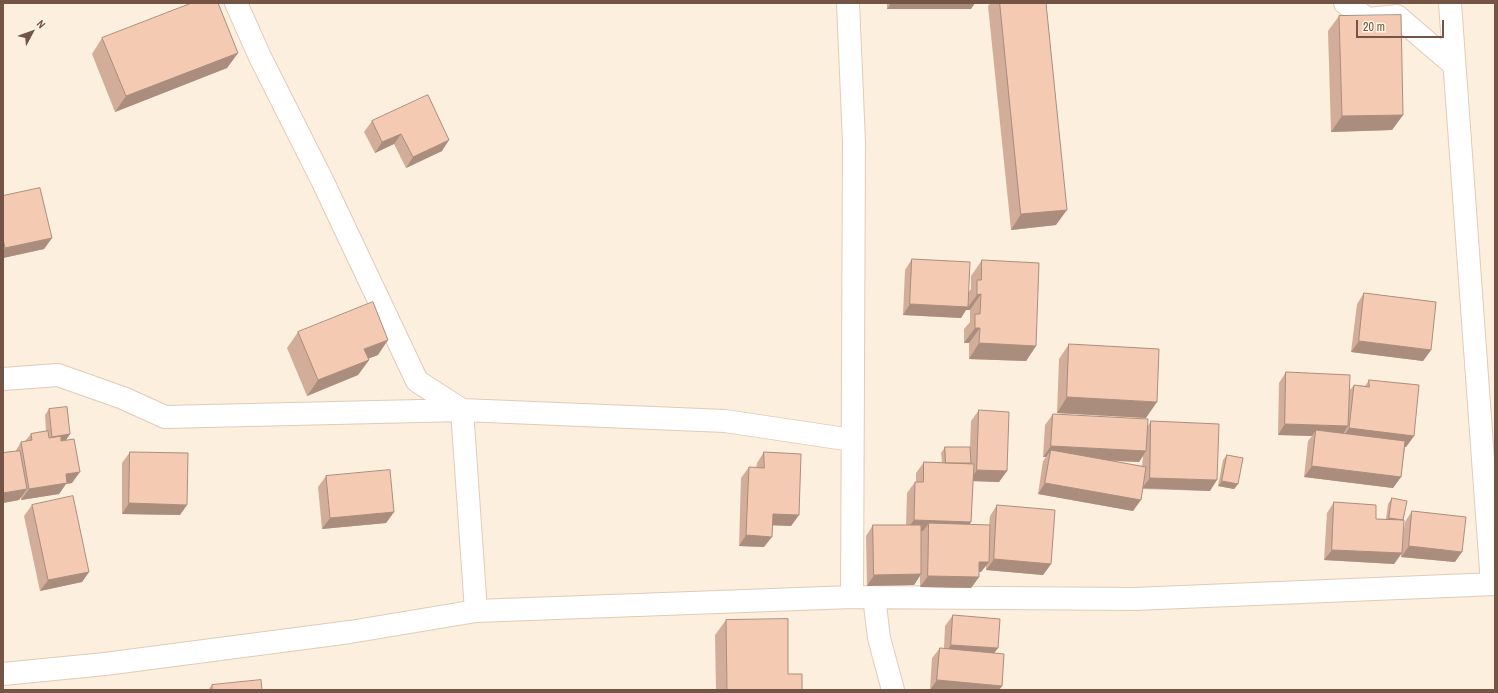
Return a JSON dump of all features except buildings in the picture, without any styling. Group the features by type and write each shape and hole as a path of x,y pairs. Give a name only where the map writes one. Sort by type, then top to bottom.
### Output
{"street":[{"path":"236,3 260,56 322,180 416,380 462,410"},
{"path":"848,3 854,142 852,597"},
{"path":"1346,3 1368,18 1397,16 1454,65"},
{"path":"3,674 105,664 342,633 476,611 852,597 1134,599 1494,584 1450,3"},
{"path":"3,378 58,375 123,398 165,417 462,410 724,421 852,440"},
{"path":"462,410 476,611"},
{"path":"874,597 879,638 893,690"}]}
